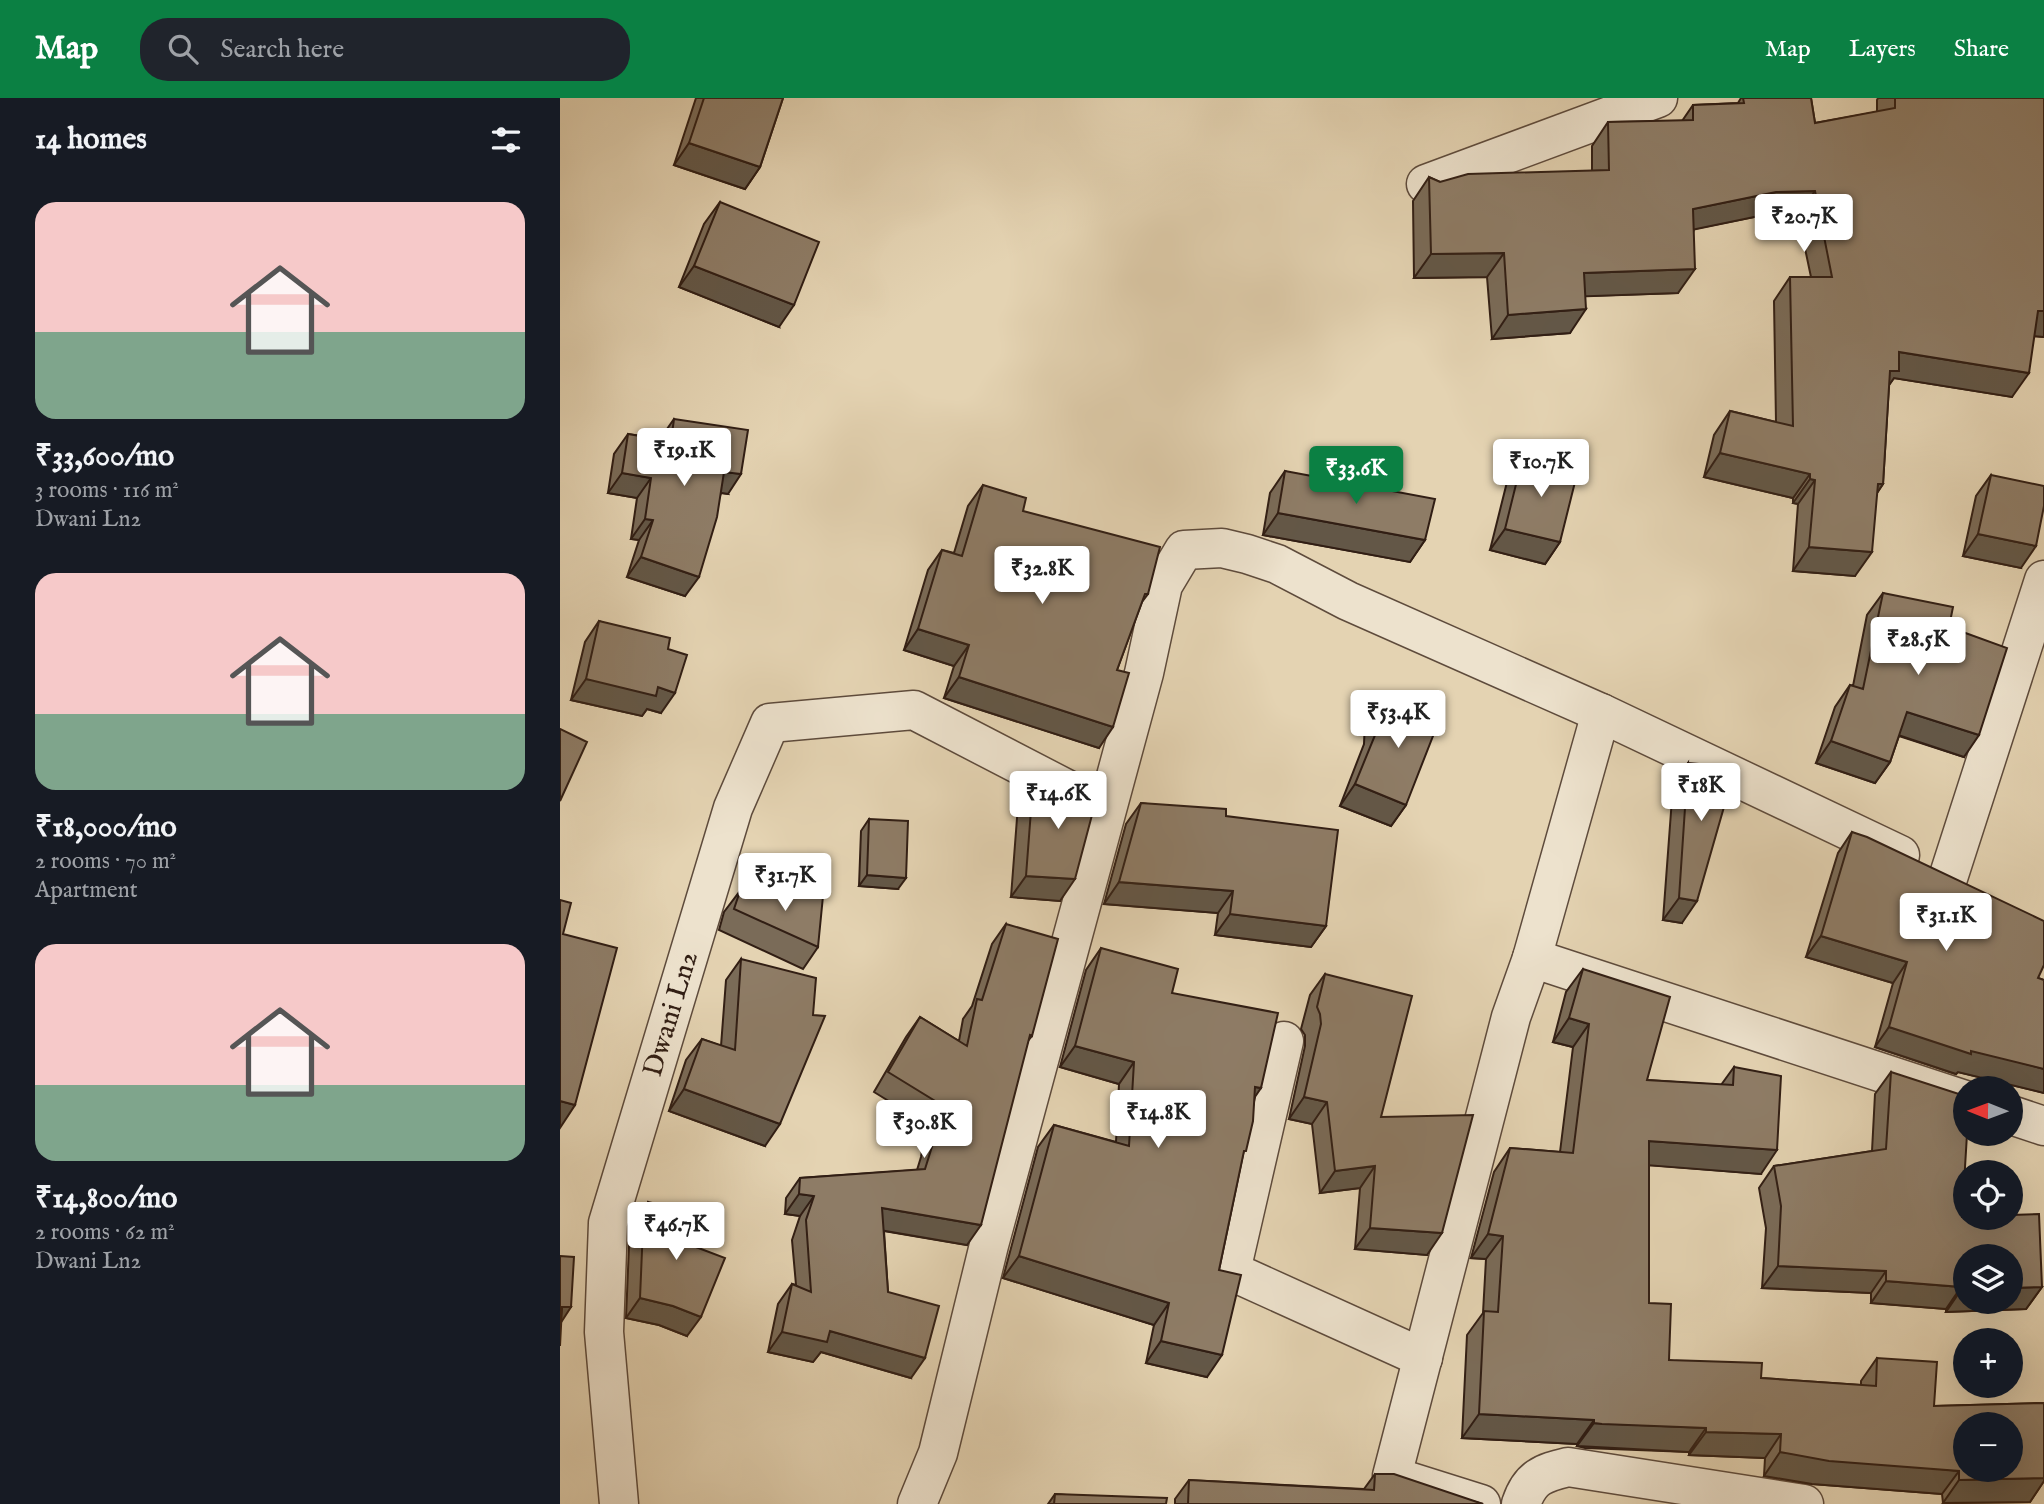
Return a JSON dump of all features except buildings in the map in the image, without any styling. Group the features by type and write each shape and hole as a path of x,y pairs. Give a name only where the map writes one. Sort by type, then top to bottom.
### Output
{"street":[{"path":"1426,184 1658,98"},
{"path":"917,1504 938,1453 989,1245 1144,673 1163,585 1184,550 1222,548 1277,564 1348,601 1601,713 1984,895"},
{"path":"1948,878 2044,580"},
{"name":"Dwani Ln2","path":"619,1504 604,1332 608,1223 733,808 770,723 914,710 1107,810"},
{"path":"1481,1504 1392,1476 1511,1017 1532,958 1601,713"},
{"path":"1532,958 1953,1096"},
{"path":"1284,1041 1231,1271 1423,1358"},
{"path":"2023,1119 2044,1126"},
{"path":"1521,1504 1525,1493 1542,1473 1569,1467 1804,1504"}]}
